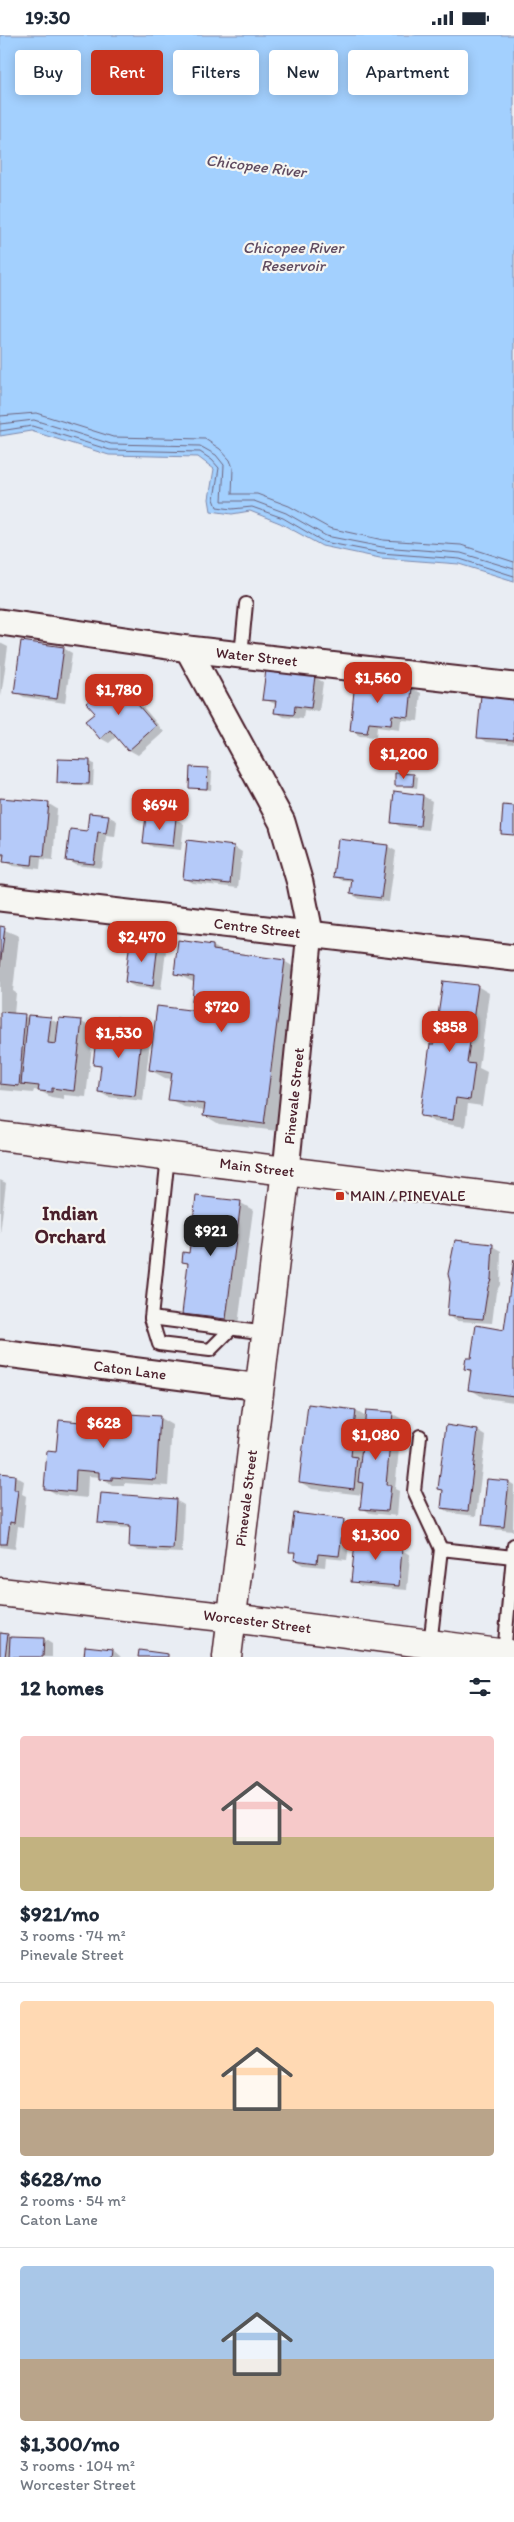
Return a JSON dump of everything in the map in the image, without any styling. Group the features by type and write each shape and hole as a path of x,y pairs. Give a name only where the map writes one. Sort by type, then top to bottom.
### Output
{"street":[{"name":"Water Street","path":"0,623 188,649 514,686"},
{"name":"Pinevale Street","path":"188,649 282,822 300,883 310,932 286,1170 227,1657"},
{"name":"Centre Street","path":"0,898 310,932 514,958"},
{"name":"Main Street","path":"0,1136 514,1199"},
{"name":"Caton Lane","path":"0,1353 260,1387"},
{"name":"Worcester Street","path":"0,1592 232,1618 509,1655"}],"lane":[{"path":"241,655 246,604"},
{"path":"168,1156 151,1318 160,1345 210,1350 232,1328"},
{"path":"151,1318 266,1333"},
{"path":"420,1436 414,1491 441,1549 430,1645"},
{"path":"441,1549 514,1551 509,1655"}],"water":[{"name":"Chicopee River Reservoir","path":"0,35 514,35 514,581 459,564 380,558 322,546 280,523 250,511 232,514 211,511 209,499 214,469 198,457 109,455 31,431 0,436"}],"building":[{"path":"21,641 64,647 57,699 14,693"},
{"path":"266,670 315,676 311,708 295,706 294,715 274,713 276,701 262,700"},
{"path":"115,678 156,726 128,751 110,730 100,739 85,721 95,713 86,703"},
{"path":"355,681 412,687 409,717 392,715 391,725 369,723 367,733 350,731"},
{"path":"481,695 514,697 514,740 477,738"},
{"path":"58,759 90,760 89,784 57,783"},
{"path":"190,767 208,768 207,789 189,788"},
{"path":"395,773 414,774 413,786 395,786"},
{"path":"394,791 423,795 420,826 391,823"},
{"path":"0,798 49,802 44,856 33,855 32,865 3,862 4,854 0,854"},
{"path":"503,805 514,806 514,835 501,834"},
{"path":"89,813 109,815 106,833 98,832 94,864 66,861 70,829 87,831"},
{"path":"146,815 176,818 173,846 143,843"},
{"path":"338,839 388,845 381,898 350,894 352,879 333,877"},
{"path":"187,840 234,846 230,884 183,879"},
{"path":"0,926 5,927 0,967"},
{"path":"178,940 213,945 213,950 285,960 264,1124 203,1116 205,1104 168,1100 172,1073 149,1070 157,1006 214,1013 215,1004 192,1002 194,977 174,974"},
{"path":"130,941 158,944 153,986 125,982"},
{"path":"443,981 478,985 467,1063 475,1064 470,1100 456,1098 453,1120 420,1116 430,1044 434,1044"},
{"path":"0,1012 25,1014 19,1086 0,1084"},
{"path":"28,1015 51,1017 48,1043 56,1044 59,1018 82,1020 74,1091 52,1088 52,1092 38,1091 39,1086 21,1084"},
{"path":"116,1017 123,1018 123,1025 142,1028 135,1096 98,1092 101,1066 93,1065 96,1038 105,1039 106,1023 115,1024"},
{"path":"196,1196 241,1201 226,1319 182,1314 188,1263 182,1262 183,1252 189,1253"},
{"path":"455,1240 493,1244 491,1279 483,1319 447,1316 450,1282 448,1274"},
{"path":"514,1259 514,1396 468,1390 471,1370 464,1369 466,1358 471,1358 476,1325 504,1330"},
{"path":"308,1404 356,1410 351,1456 357,1457 354,1489 299,1482"},
{"path":"366,1410 393,1412 386,1485 391,1485 388,1511 360,1509 363,1483 358,1482"},
{"path":"82,1411 160,1416 156,1480 112,1477 112,1480 99,1479 99,1472 76,1470 75,1492 44,1489 47,1451 56,1452 59,1420 81,1422"},
{"path":"446,1425 478,1430 468,1511 441,1508 443,1490 438,1489"},
{"path":"0,1473 15,1475 14,1490 18,1490 14,1523 10,1522 7,1544 0,1544"},
{"path":"487,1479 509,1481 504,1527 482,1525"},
{"path":"101,1493 176,1499 173,1549 129,1547 130,1525 98,1523"},
{"path":"294,1513 344,1519 339,1556 318,1554 317,1563 294,1560 295,1552 289,1552"},
{"path":"356,1533 387,1536 386,1548 402,1549 399,1586 351,1582"},
{"path":"0,1633 8,1634 5,1657 0,1657"},
{"path":"10,1637 44,1638 43,1657 9,1657"},
{"path":"85,1646 113,1649 112,1657 84,1657"},
{"path":"139,1650 168,1654 168,1657 138,1657"}],"place":[{"name":"MAIN / PINEVALE","path":"340,1196"}],"district":[{"name":"Indian Orchard","path":"70,1224"}],"water label":[{"name":"Chicopee River","path":"256,166"}]}
